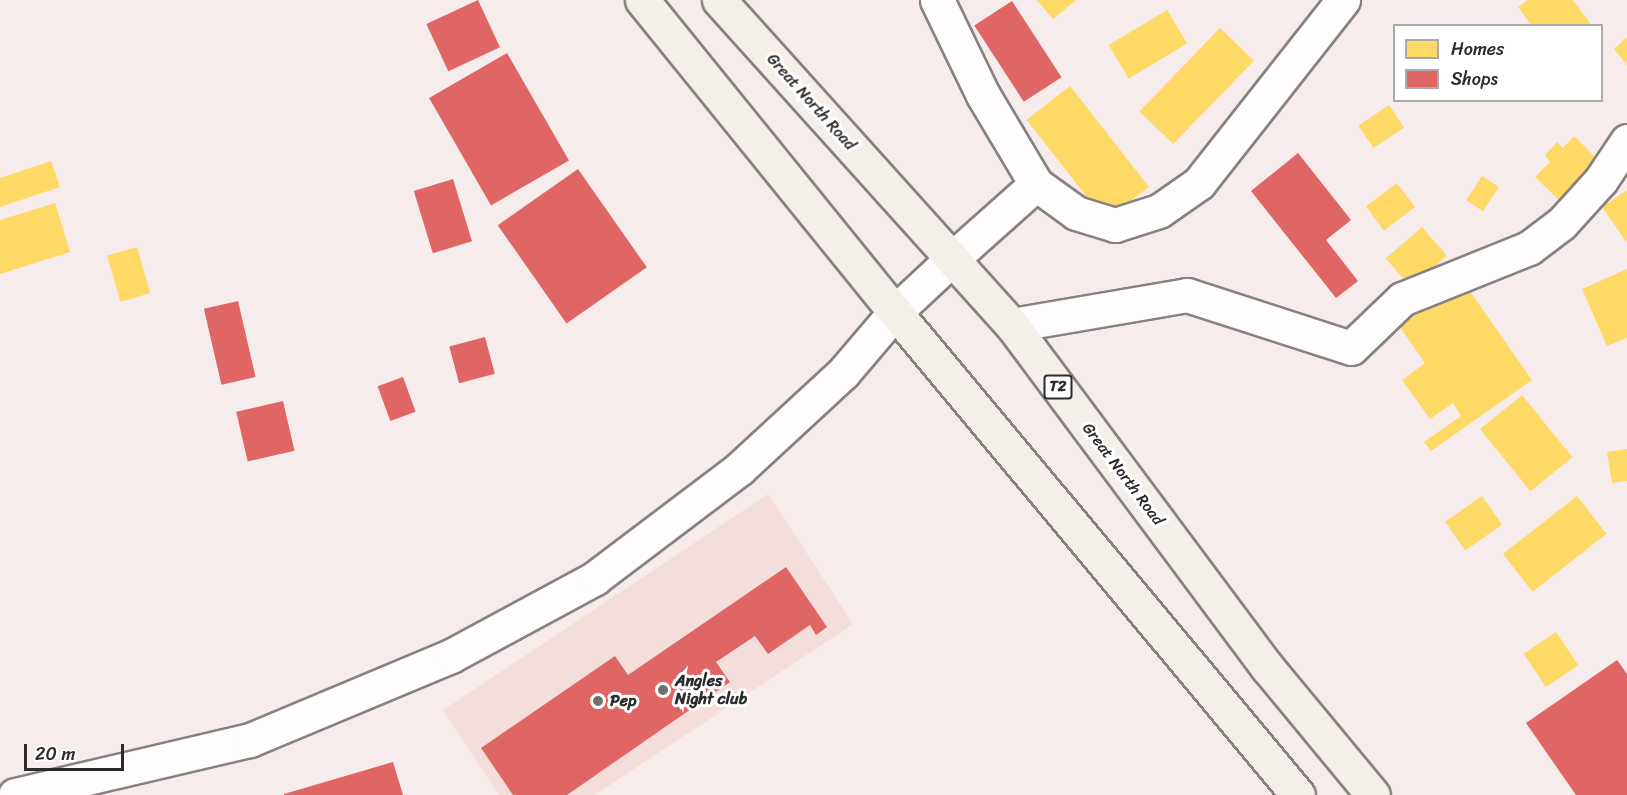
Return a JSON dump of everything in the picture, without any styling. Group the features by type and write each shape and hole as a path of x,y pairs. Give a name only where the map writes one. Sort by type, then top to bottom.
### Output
{"highway":[{"path":"642,0 895,312 1298,795"},
{"name":"Great North Road","path":"719,0 1012,325 1267,667 1373,795"}],"street":[{"path":"937,0 983,95 1036,184 1076,213 1115,225 1159,211 1199,183 1343,0"},
{"path":"1012,325 1187,295 1351,348 1402,299 1529,248 1562,223 1600,180 1627,141"},
{"path":"15,795 250,740 451,656 595,578 739,469 843,373 895,312 1036,184"}],"shaded area":[{"path":"768,494 853,624 595,795 499,795 443,710"}],"building: Homes":[{"path":"1037,0 1076,0 1053,19"},
{"path":"1528,0 1573,0 1591,24 1531,24 1518,7"},
{"path":"1167,10 1187,43 1129,78 1109,45"},
{"path":"1220,28 1254,61 1173,144 1139,111"},
{"path":"1627,37 1627,65 1614,49"},
{"path":"1070,86 1149,187 1105,221 1027,120"},
{"path":"1389,105 1404,127 1373,148 1358,126"},
{"path":"1574,136 1601,163 1562,203 1535,177 1550,162 1545,155 1557,142 1563,148"},
{"path":"51,161 60,187 0,207 0,178"},
{"path":"1482,176 1499,187 1483,211 1466,200"},
{"path":"1397,183 1415,207 1384,230 1366,206"},
{"path":"1627,190 1627,243 1602,207"},
{"path":"55,203 70,252 0,274 0,220"},
{"path":"1422,227 1447,256 1411,287 1386,258"},
{"path":"137,247 150,293 120,302 107,256"},
{"path":"1627,269 1627,338 1607,346 1582,289"},
{"path":"1449,287 1457,298 1469,290 1532,380 1431,451 1424,442 1461,416 1453,403 1430,419 1402,380 1425,363 1397,323"},
{"path":"1522,395 1572,457 1530,491 1480,429"},
{"path":"1627,449 1627,481 1612,483 1607,452"},
{"path":"1482,496 1502,525 1465,550 1445,522"},
{"path":"1577,496 1607,534 1532,592 1503,554"},
{"path":"1556,632 1578,665 1546,687 1524,654"}],"building: Shops":[{"path":"478,0 500,47 448,71 426,24"},
{"path":"1012,1 1062,77 1024,102 974,26"},
{"path":"507,53 569,160 491,205 429,98"},
{"path":"1298,153 1351,220 1326,240 1358,281 1336,298 1251,191"},
{"path":"578,169 647,267 567,324 498,225"},
{"path":"453,179 472,241 433,253 414,191"},
{"path":"238,301 256,377 221,385 204,309"},
{"path":"485,337 495,374 459,383 449,347"},
{"path":"403,377 416,412 390,421 378,386"},
{"path":"283,401 294,451 248,461 236,412"},
{"path":"786,567 827,627 816,635 810,625 768,654 755,636 716,662 730,682 567,795 513,795 481,748 615,656 628,675"},
{"path":"1617,660 1627,674 1627,795 1576,795 1526,723"},
{"path":"393,762 403,795 284,795 284,794"}],"place":[{"name":"Angles Night club","path":"663,690"},
{"name":"Pep","path":"598,701"}]}
